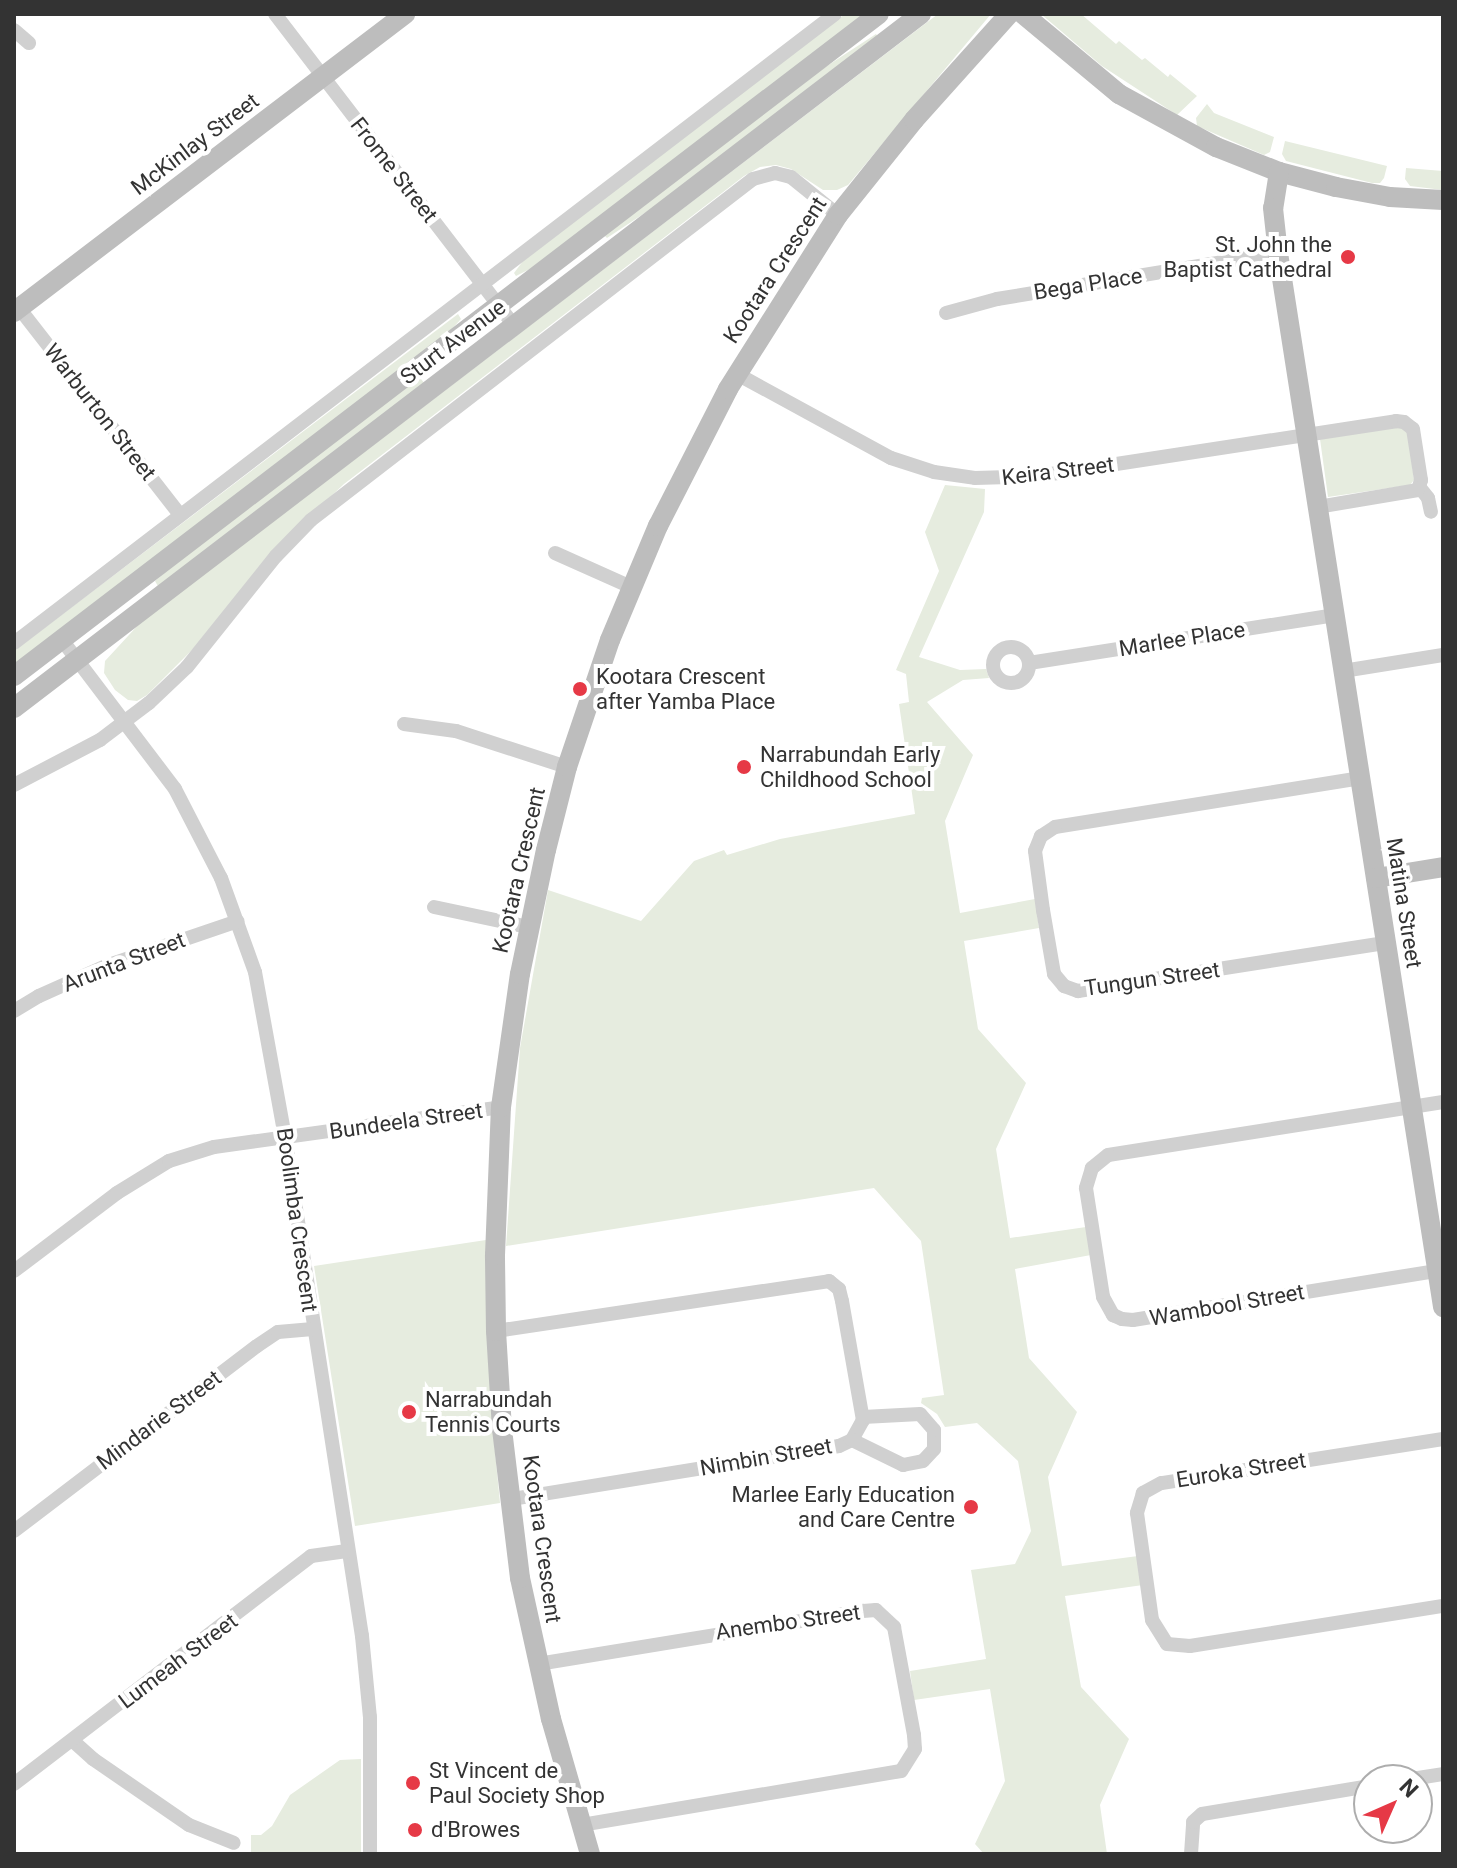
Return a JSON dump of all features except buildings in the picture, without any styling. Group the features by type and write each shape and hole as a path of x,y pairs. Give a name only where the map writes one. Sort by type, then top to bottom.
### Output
{"street":[{"name":"Frome Street","path":"275,14 514,326"},
{"name":"McKinlay Street","path":"17,310 405,14"},
{"name":"Sturt Avenue","path":"14,643 835,14"},
{"name":"Sturt Avenue","path":"14,676 879,14"},
{"name":"Sturt Avenue","path":"14,708 921,14"},
{"name":"Kootara Crescent","path":"590,1854 538,1664 520,1578 502,1429 495,1255 501,1107 528,927 567,767 631,587 664,513 737,374 838,215 914,120 1009,14"},
{"path":"1023,14 1082,67 1138,107 1216,147 1279,172 1390,197 1443,200"},
{"path":"14,30 29,43"},
{"name":"Matina Street","path":"1279,172 1273,208 1278,253 1411,1107 1440,1270 1443,1307"},
{"path":"14,785 65,760 125,721 187,667 276,556 311,520 753,179 775,173 791,177 838,215"},
{"name":"Bega Place","path":"946,313 997,299 1278,253"},
{"name":"Warburton Street","path":"17,310 180,515"},
{"name":"Keira Street","path":"737,374 878,453 919,468 962,477 1038,476 1306,435"},
{"path":"1306,435 1404,422 1415,435 1420,488 1428,498 1431,512"},
{"path":"1318,507 1410,493 1420,488"},
{"path":"555,553 631,587"},
{"name":"Marlee Place","path":"1029,663 1335,615"},
{"name":"Boolimba Crescent","path":"62,640 175,789 200,834 238,921 255,972 285,1137 362,1636 370,1717 370,1854"},
{"path":"1343,671 1443,655"},
{"path":"404,724 456,731 567,767"},
{"name":"Tungun Street","path":"1361,778 1055,827 1044,833 1035,851 1041,897 1054,974 1064,986 1074,991 1386,943"},
{"path":"1376,878 1443,867"},
{"path":"434,907 528,927"},
{"name":"Arunta Street","path":"14,1011 39,996 106,966 238,921"},
{"path":"1411,1107 1443,1102"},
{"name":"Bundeela Street","path":"14,1271 117,1193 169,1161 214,1147 501,1107"},
{"name":"Wambool Street","path":"1411,1107 1108,1155 1099,1160 1087,1175 1094,1246 1107,1308 1113,1315 1133,1320 1440,1270"},
{"path":"496,1331 829,1281 839,1289 863,1417 920,1414 934,1430 934,1449 923,1461 903,1465 852,1440"},
{"name":"Mindarie Street","path":"14,1531 257,1346 278,1332 313,1329"},
{"name":"Nimbin Street","path":"511,1499 839,1446 852,1440 863,1417"},
{"name":"Euroka Street","path":"1443,1439 1161,1483 1143,1493 1137,1513 1152,1620 1167,1644 1190,1646 1443,1606"},
{"name":"Lumeah Street","path":"14,1784 311,1556 347,1551"},
{"name":"Anembo Street","path":"538,1664 863,1611 876,1610 894,1627 915,1749 901,1771 581,1825"},
{"path":"73,1741 93,1759 189,1825 234,1843"},
{"path":"1191,1854 1193,1822 1202,1814 1353,1789"}],"shaded area":[{"path":"845,14 865,14 532,268 516,276 514,273 523,261"},
{"path":"938,14 991,14 848,185 837,190 823,190 791,169 776,165 760,167 744,176 344,484 270,554 194,648 147,695 137,701 128,700 115,690 104,673 105,661 140,623"},
{"path":"1041,14 1081,14 1116,44 1119,41 1168,77 1170,74 1197,96 1177,115 1102,66"},
{"path":"876,34 878,37 672,195 607,238 604,235 807,79"},
{"path":"1207,104 1214,113 1274,137 1270,152 1264,155 1197,126 1196,118"},
{"path":"1285,141 1387,166 1384,178 1380,183 1372,183 1286,161 1282,154"},
{"path":"1406,168 1443,171 1443,190 1410,186 1405,179"},
{"path":"458,314 461,319 449,332 14,666 14,651"},
{"path":"419,376 424,383 159,588 155,581 172,566"},
{"path":"1396,426 1408,431 1414,480 1410,485 1328,497 1320,439"},
{"path":"945,485 985,489 984,512 919,657 960,670 986,669 989,678 963,680 927,702 973,755 945,821 960,913 1035,899 1039,928 964,941 978,1029 1026,1083 996,1149 1010,1238 1086,1227 1091,1255 1015,1269 1029,1358 1077,1412 1048,1477 1062,1566 1138,1556 1143,1585 1065,1596 1081,1687 1129,1739 1100,1805 1107,1854 984,1854 975,1844 1005,1781 990,1689 914,1700 910,1671 986,1659 971,1570 1015,1564 1031,1531 1018,1461 977,1423 945,1427 937,1414 921,1403 922,1398 944,1395 921,1241 874,1188 506,1246 520,1048 548,890 641,921 694,861 724,850 727,855 780,839 915,814 899,704 909,702 906,674 896,670 939,571 925,532"},
{"path":"486,1240 493,1431 500,1503 355,1526 314,1266"},
{"path":"361,1759 361,1854 251,1854 251,1835 261,1835 272,1826 290,1795 340,1760"}],"place":[{"name":"St. John the Baptist Cathedral","path":"1348,257"},
{"name":"Kootara Crescent after Yamba Place","path":"580,689"},
{"name":"Narrabundah Early Childhood School","path":"744,767"},
{"name":"Narrabundah Tennis Courts","path":"409,1412"},
{"name":"Marlee Early Education and Care Centre","path":"971,1507"},
{"name":"St Vincent de Paul Society Shop","path":"413,1783"},
{"name":"d'Browes","path":"415,1830"}]}
